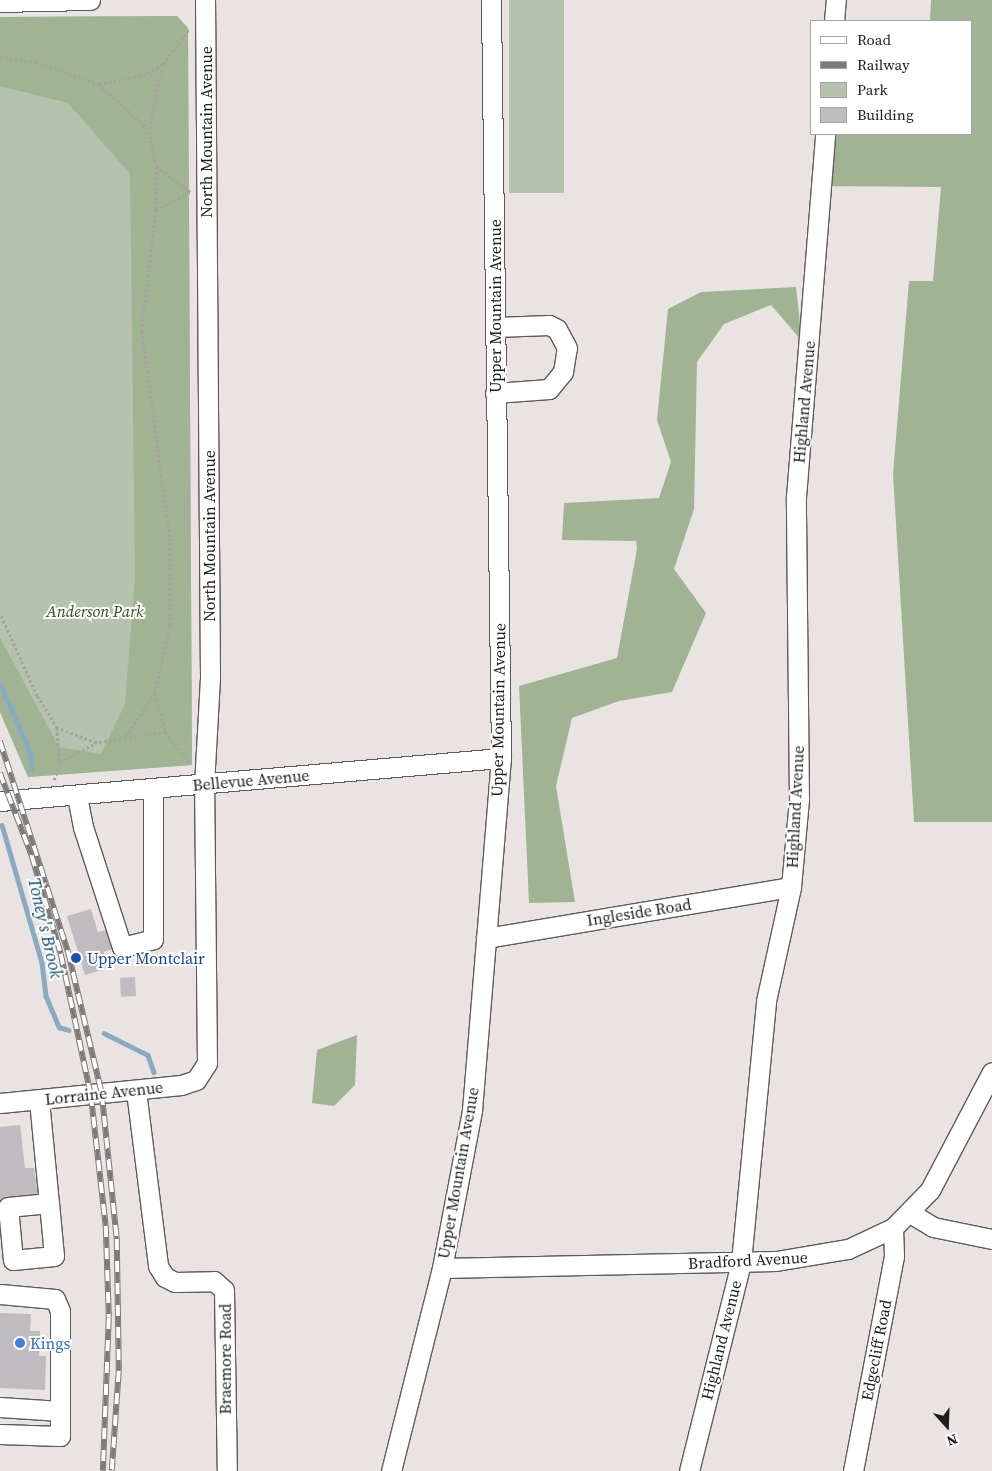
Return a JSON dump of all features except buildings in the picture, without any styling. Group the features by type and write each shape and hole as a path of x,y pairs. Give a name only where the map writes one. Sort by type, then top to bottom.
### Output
{"street":[{"path":"0,2 90,0"},
{"name":"North Mountain Avenue","path":"204,1072 207,1063 204,785 208,766 205,0"},
{"name":"Upper Mountain Avenue","path":"391,1471 442,1268 472,1110 501,758 491,0"},
{"path":"834,20 836,0"},
{"name":"Highland Avenue","path":"689,1471 741,1262 766,1001 791,887 799,799 796,497 825,135"},
{"path":"495,393 549,388 563,372 567,348 557,329 549,325 496,327"},
{"name":"Bellevue Avenue","path":"0,801 77,796 501,758"},
{"path":"77,796 83,826 122,947 153,939 153,789"},
{"name":"Ingleside Road","path":"486,938 791,887"},
{"name":"Lorraine Avenue","path":"0,1103 136,1091 181,1085 204,1072"},
{"name":"Bradford Avenue","path":"442,1268 741,1262 827,1255 893,1228 910,1214 945,1168 992,1072"},
{"name":"Braemore Road","path":"136,1091 158,1266 165,1277 175,1282 214,1281 224,1290 227,1471"},
{"path":"39,1100 49,1203"},
{"path":"910,1214 933,1226 992,1238"},
{"name":"Edgecliff Road","path":"853,1471 894,1256 893,1228"},
{"path":"0,1294 55,1299 60,1311 60,1436 0,1434"},
{"path":"0,1407 60,1411"}],"path":[{"path":"151,140 152,111 163,64 189,30 188,24"},
{"path":"0,56 36,62 98,84 146,127 157,167 156,210 142,331 150,414 166,488 171,575 170,627 155,694 125,736"},
{"path":"98,84 125,81 163,64"},
{"path":"156,210 190,192 157,167"},
{"path":"0,614 37,696 57,728 60,762 54,780"},
{"path":"155,694 166,732 192,765 208,766"},
{"path":"57,728 96,743"},
{"path":"60,762 96,743 125,736 148,737 166,732"}],"green space":[{"path":"509,0 564,0 564,193 509,193"},
{"path":"931,0 992,0 992,822 914,822 893,474 909,281 933,281 941,187 817,186 822,135 972,135 972,20 930,20"},
{"name":"Anderson Park","path":"177,16 188,28 192,765 28,777 0,712 0,17"},
{"path":"177,16 188,28 192,765 28,777 0,712 0,638 59,747 101,754 125,704 135,577 130,174 68,103 0,86 0,17"},
{"path":"796,287 802,341 771,305 724,324 697,362 694,509 674,569 706,613 672,692 619,701 572,718 556,786 575,902 529,903 519,686 617,658 637,549 636,541 562,540 564,503 659,498 671,462 657,420 668,309 701,292"},
{"path":"357,1035 355,1085 334,1106 312,1103 317,1050"}],"waterway":[{"name":"Toney's Brook","path":"0,683 31,754 32,769"},
{"name":"Toney's Brook","path":"2,825 42,963 46,996 59,1027 69,1030"},
{"name":"Toney's Brook","path":"104,1033 148,1055 154,1072"}],"railway":[{"path":"0,741 68,951 102,1094 117,1239 119,1371 112,1471"},
{"path":"0,773 32,856 61,954 91,1095 106,1226 109,1318 103,1471"}],"place":[{"name":"Upper Montclair","path":"76,958"},
{"name":"Kings","path":"20,1343"}]}
